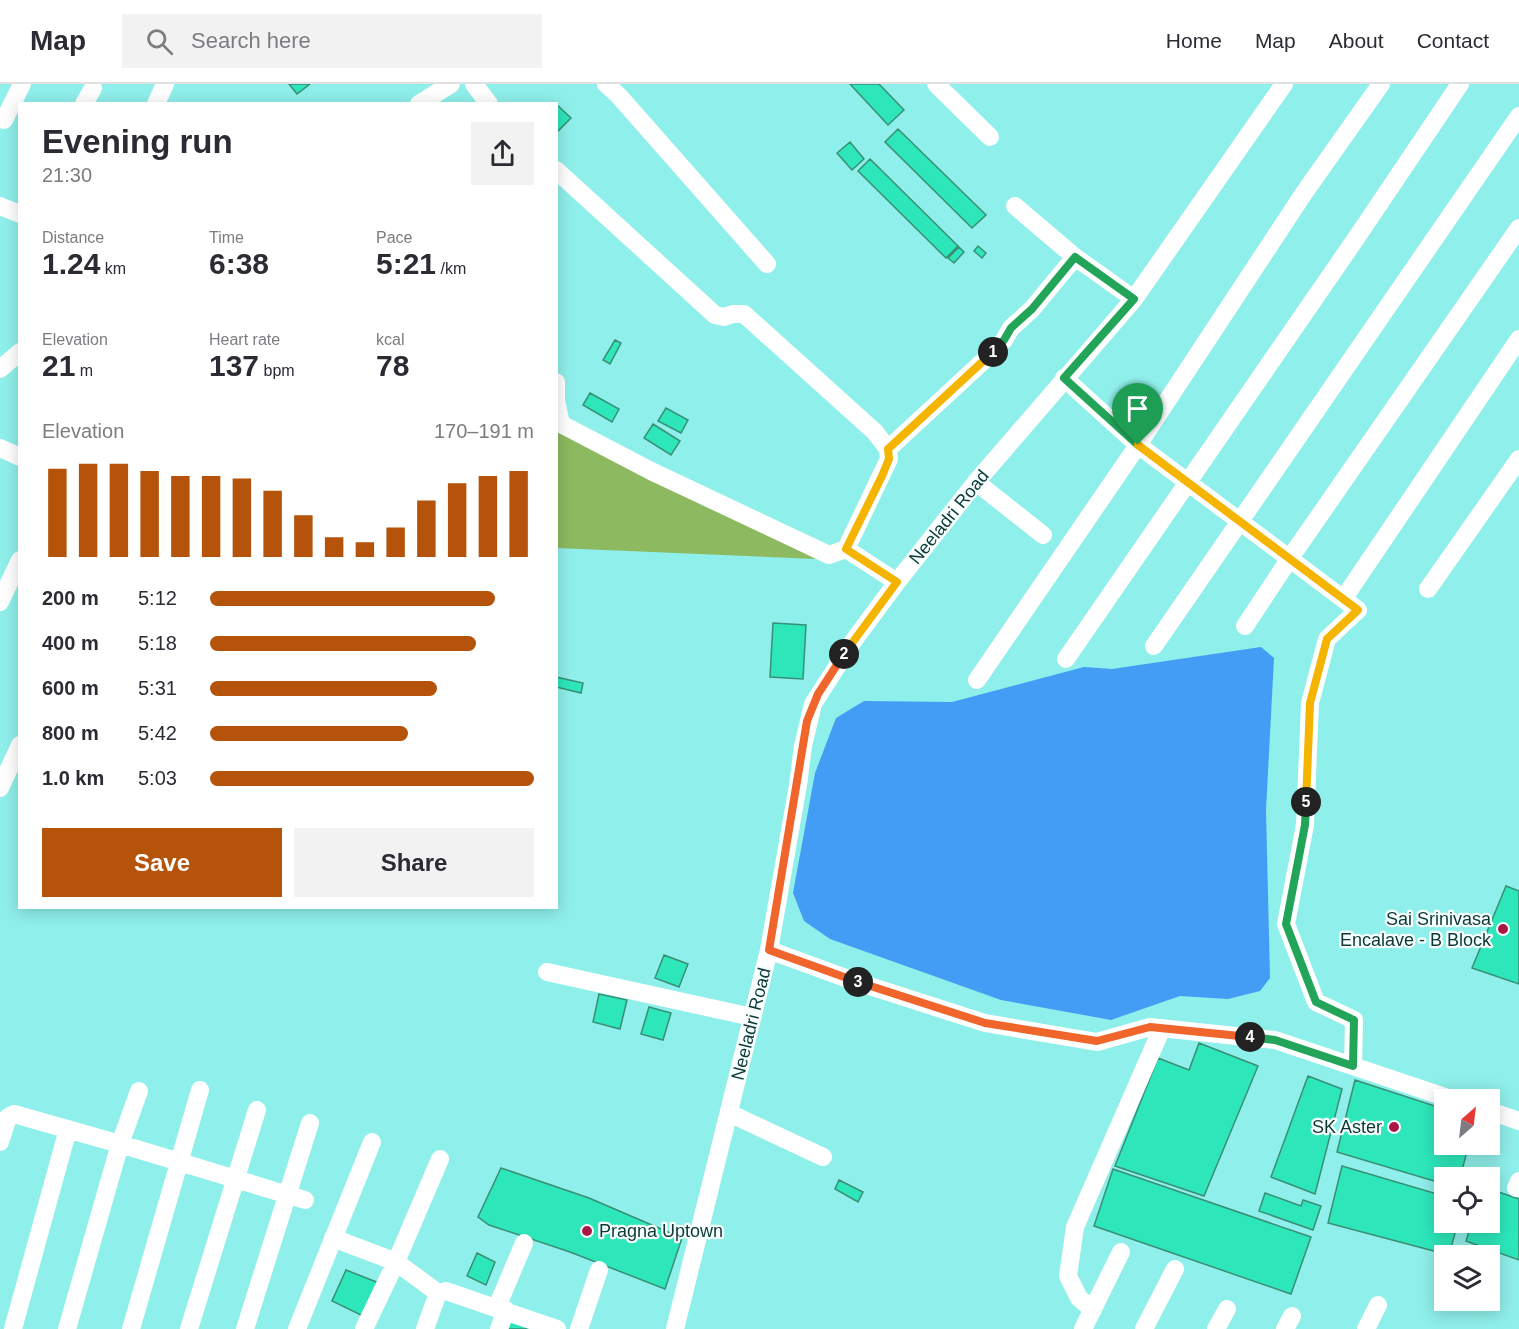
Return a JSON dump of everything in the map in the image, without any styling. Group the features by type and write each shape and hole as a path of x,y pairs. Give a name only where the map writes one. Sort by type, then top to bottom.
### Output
{"street":[{"path":"8,122 22,84"},
{"path":"157,102 165,84"},
{"path":"422,102 451,84"},
{"path":"474,84 488,102"},
{"path":"606,84 767,264"},
{"path":"936,84 990,137"},
{"name":"Neeladri Road","path":"675,1329 769,950 804,738 813,705 854,640 976,482 1134,299 1284,84"},
{"path":"977,680 1138,445 1304,193 1381,84"},
{"path":"1066,659 1190,482 1460,84"},
{"path":"1154,646 1519,116"},
{"path":"558,172 715,315 744,314 762,329 875,432 888,449 889,459 846,549 829,555 641,466 561,424 558,409"},
{"path":"0,206 18,213"},
{"path":"1015,206 1075,257 1134,299"},
{"path":"1245,626 1519,228"},
{"path":"888,449 998,347 1011,328 1032,309 1075,257"},
{"path":"1344,598 1519,339"},
{"path":"0,369 18,354"},
{"path":"1064,378 1138,445 1358,610 1327,639 1310,703 1305,825 1286,924 1316,1002 1354,1020 1353,1066"},
{"path":"0,448 18,456"},
{"path":"1428,589 1519,459"},
{"path":"976,482 1043,535"},
{"path":"846,549 897,582"},
{"path":"0,602 18,564"},
{"path":"0,788 18,750"},
{"path":"769,950 851,980 985,1023 1097,1041 1150,1027 1275,1040 1434,1093"},
{"path":"547,972 752,1017"},
{"path":"1092,1310 1079,1298 1068,1276 1075,1227 1161,1028"},
{"path":"131,1329 200,1090"},
{"path":"67,1329 120,1144 139,1091"},
{"path":"193,1328 257,1110"},
{"path":"729,1113 823,1157"},
{"path":"0,1142 8,1117 14,1114 296,1198"},
{"path":"1500,1114 1519,1121"},
{"path":"245,1329 296,1198 310,1123"},
{"path":"13,1329 68,1129"},
{"path":"297,1329 372,1142"},
{"path":"364,1329 396,1262 440,1159"},
{"path":"333,1238 396,1262 438,1293"},
{"path":"499,1329 501,1309 524,1243"},
{"path":"1083,1329 1121,1252"},
{"path":"1144,1329 1174,1269"},
{"path":"579,1329 599,1270"},
{"path":"438,1293 446,1291 557,1329"},
{"path":"425,1329 438,1293"},
{"path":"1366,1329 1378,1305"},
{"path":"1216,1329 1227,1309"}],"green space":[{"path":"558,432 817,559 558,548"}],"water":[{"path":"1261,647 1274,658 1266,810 1270,978 1260,991 1228,999 1180,996 1111,1020 1001,1000 830,939 804,921 793,893 815,773 836,718 864,701 952,702 1084,667 1112,669"}],"building":[{"path":"289,84 310,84 297,94"},
{"path":"850,84 879,84 904,110 888,125"},
{"path":"558,106 571,118 558,131"},
{"path":"898,129 986,215 972,228 885,142"},
{"path":"850,142 864,159 852,170 837,153"},
{"path":"870,159 958,246 946,258 858,171"},
{"path":"978,246 986,253 982,258 974,251"},
{"path":"959,247 964,252 954,263 948,258"},
{"path":"615,340 621,343 610,364 603,360"},
{"path":"590,393 619,409 612,422 583,405"},
{"path":"666,408 688,420 681,433 658,421"},
{"path":"653,424 680,441 671,455 644,438"},
{"path":"773,623 806,625 803,679 770,677"},
{"path":"558,677 583,683 581,693 558,687"},
{"name":"Sai Srinivasa Encalave - B Block","path":"1506,886 1519,891 1519,984 1472,968"},
{"path":"664,955 688,964 679,987 655,978"},
{"path":"599,994 627,1000 620,1029 593,1022"},
{"path":"649,1007 671,1013 663,1040 641,1034"},
{"path":"1199,1043 1258,1066 1204,1196 1115,1166 1158,1058 1189,1070"},
{"path":"1308,1076 1342,1089 1315,1194 1271,1177"},
{"name":"SK Aster","path":"1355,1080 1434,1106 1434,1155 1466,1155 1463,1167 1434,1167 1434,1181 1337,1152"},
{"name":"SK Aster","path":"1342,1166 1434,1193 1434,1233 1455,1233 1452,1245 1434,1245 1434,1251 1328,1223"},
{"name":"Pragna Uptown","path":"501,1168 589,1198 682,1238 665,1289 570,1252 489,1225 478,1217"},
{"path":"1113,1169 1311,1237 1291,1294 1094,1226"},
{"path":"839,1180 863,1192 858,1202 835,1189"},
{"path":"1500,1192 1519,1199 1519,1260 1500,1253 1500,1245 1477,1245 1466,1241 1469,1233 1500,1233"},
{"path":"1265,1193 1301,1206 1303,1200 1321,1206 1313,1230 1259,1211"},
{"path":"477,1253 495,1262 486,1285 467,1276"},
{"path":"346,1270 379,1283 365,1317 332,1301"},
{"path":"506,1317 538,1329 503,1329"}],"place":[{"name":"Sai Srinivasa Encalave - B Block","path":"1503,929"},
{"name":"SK Aster","path":"1394,1127"},
{"name":"Pragna Uptown","path":"587,1231"}],"route":[{"path":"1075,257 1134,299 1064,378 1138,445 1197,487 1358,610 1327,639 1310,703 1305,825 1286,924 1316,1002 1354,1020 1353,1066 1275,1040 1150,1027 1097,1041 985,1023 851,980 769,950 807,721 818,694 897,582 846,549 882,476 889,459 888,449 992,353 1011,328 1032,309 1075,257"}]}
